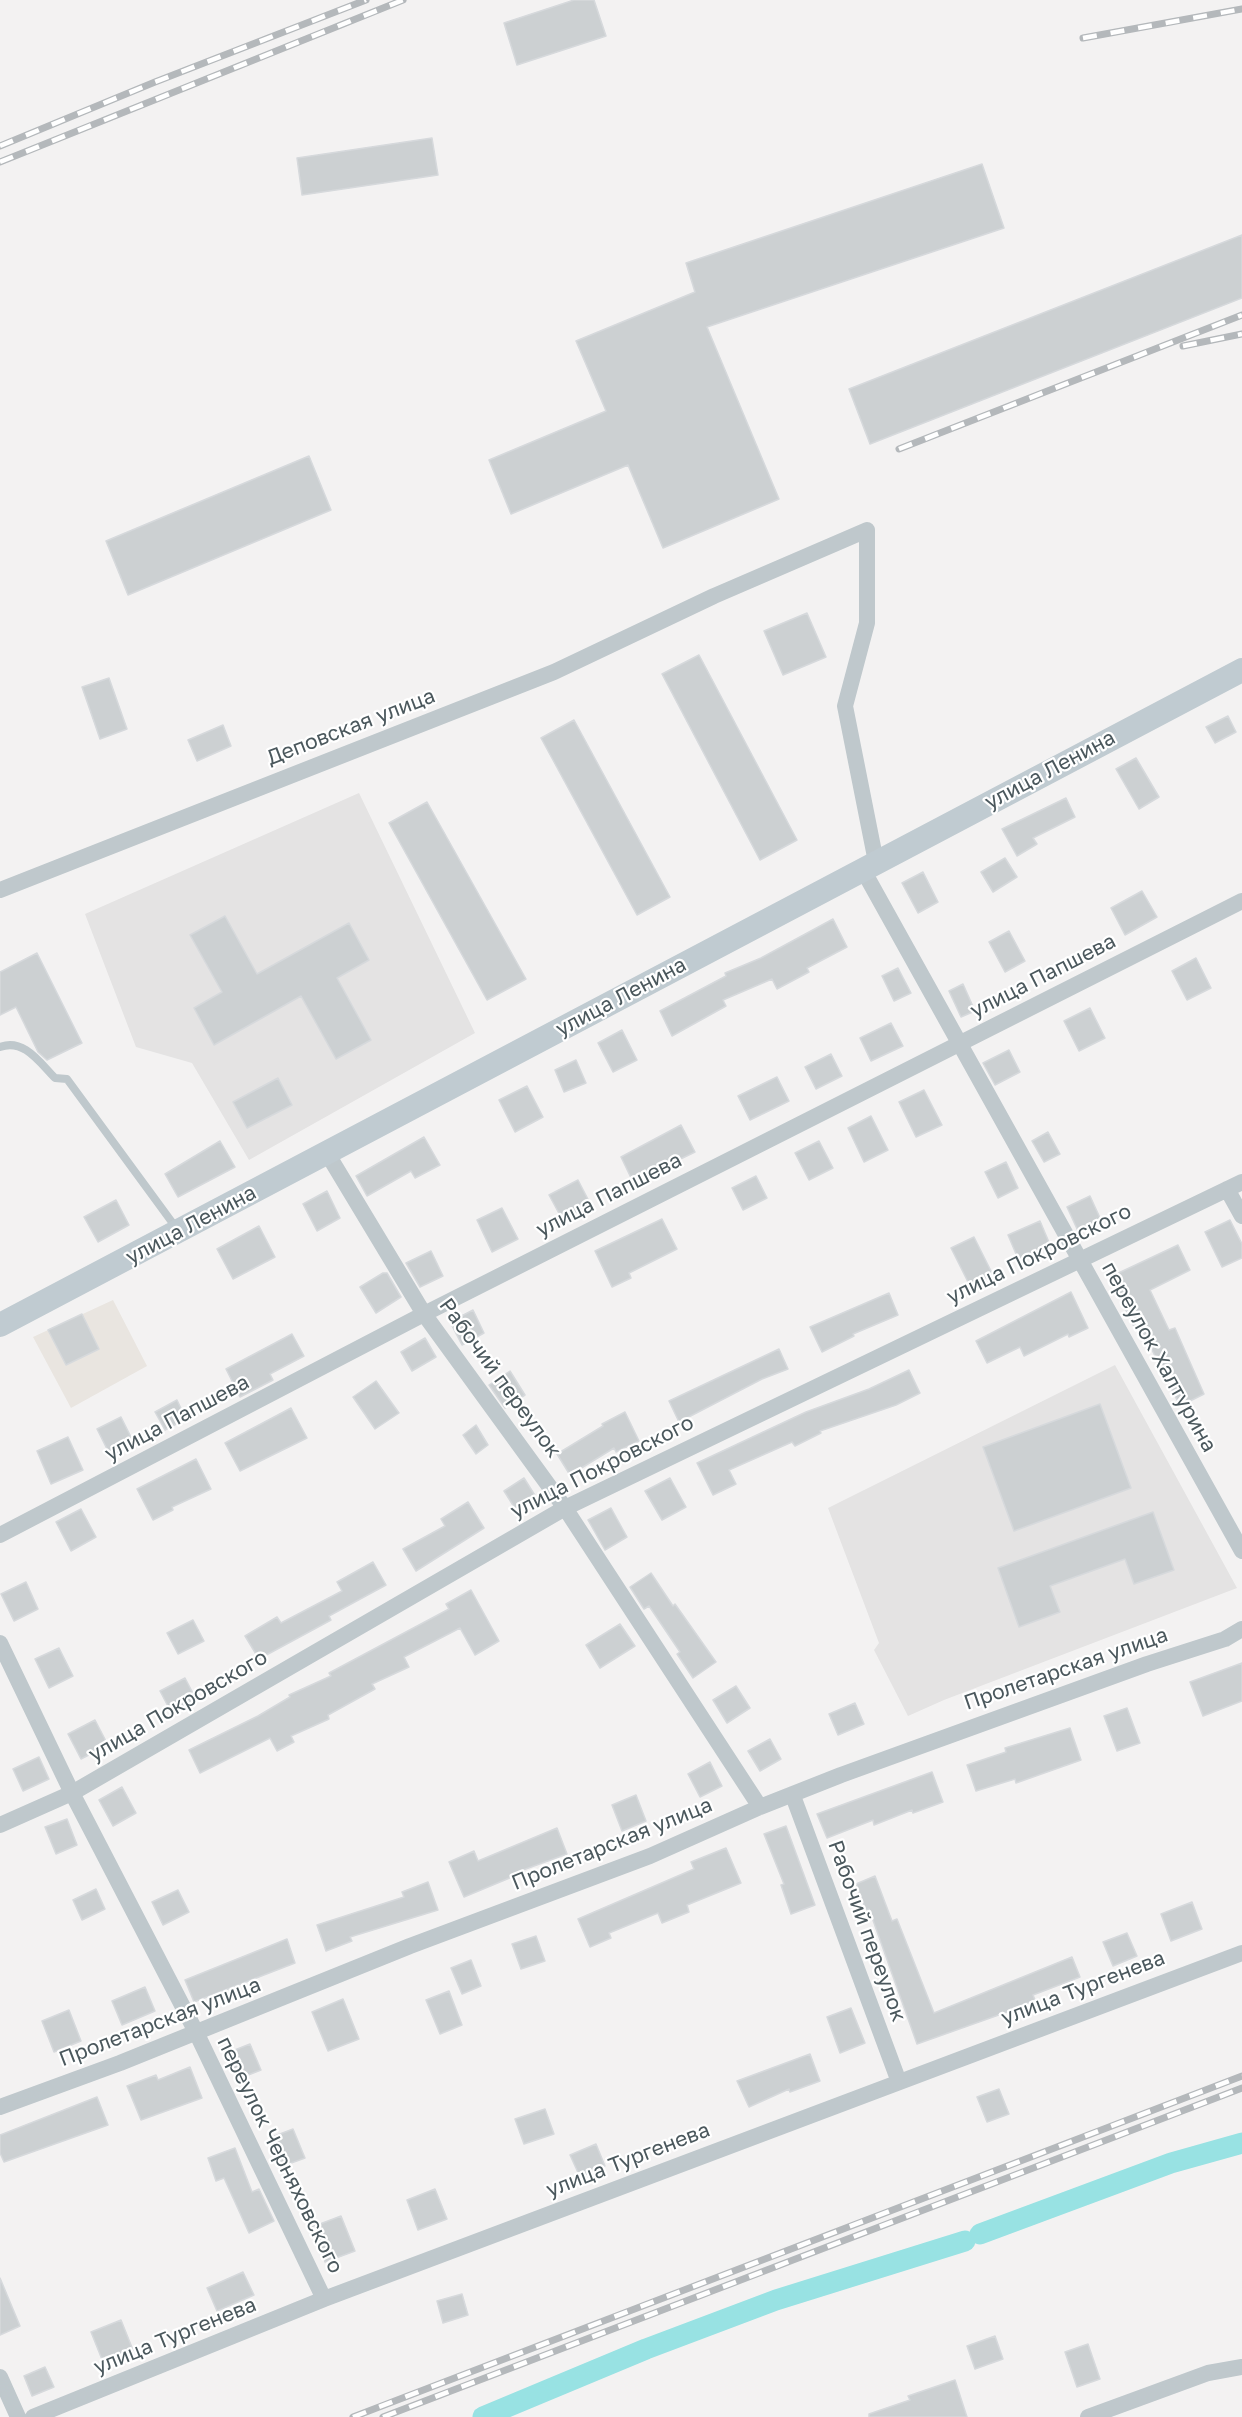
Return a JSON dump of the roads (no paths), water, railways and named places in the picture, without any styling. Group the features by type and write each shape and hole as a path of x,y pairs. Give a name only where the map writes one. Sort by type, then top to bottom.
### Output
{"main road":[{"name":"улица Ленина","path":"0,1326 1242,670"}],"street":[{"name":"Деповская улица","path":"0,890 554,672 714,596 867,530 867,623 845,706 869,866"},
{"name":"переулок Халтурина","path":"869,866 960,1043 1242,1551"},
{"name":"улица Папшева","path":"0,1535 424,1314 1242,901"},
{"name":"Рабочий переулок","path":"327,1153 424,1314 565,1508 760,1806"},
{"name":"улица Покровского","path":"0,1825 72,1793 565,1508 1078,1259 1235,1186"},
{"path":"1235,1186 1242,1216"},
{"name":"Пролетарская улица","path":"0,2107 196,2032 410,1946 650,1856 760,1806 792,1796 958,1730 1225,1639 1242,1629"},
{"name":"переулок Черняховского","path":"0,1643 72,1793 196,2032 324,2300"},
{"name":"Рабочий переулок","path":"792,1796 899,2082"},
{"name":"улица Тургенева","path":"33,2417 324,2300 1242,1953"},
{"path":"1088,2417 1209,2373 1242,2367"},
{"path":"0,2377 18,2417"}],"lane":[{"path":"0,1047 16,1045 30,1053 55,1078 67,1079 179,1231"}],"waterway":[{"path":"980,2234 1171,2163 1242,2143"},
{"path":"483,2417 646,2349 776,2300 965,2241"}],"railway":[{"path":"0,146 155,82 366,0"},
{"path":"0,162 403,0"},
{"path":"1083,38 1242,9"},
{"path":"899,449 1242,315"},
{"path":"1183,346 1242,334"},
{"path":"353,2417 1242,2076"},
{"path":"383,2417 1242,2088"}]}
